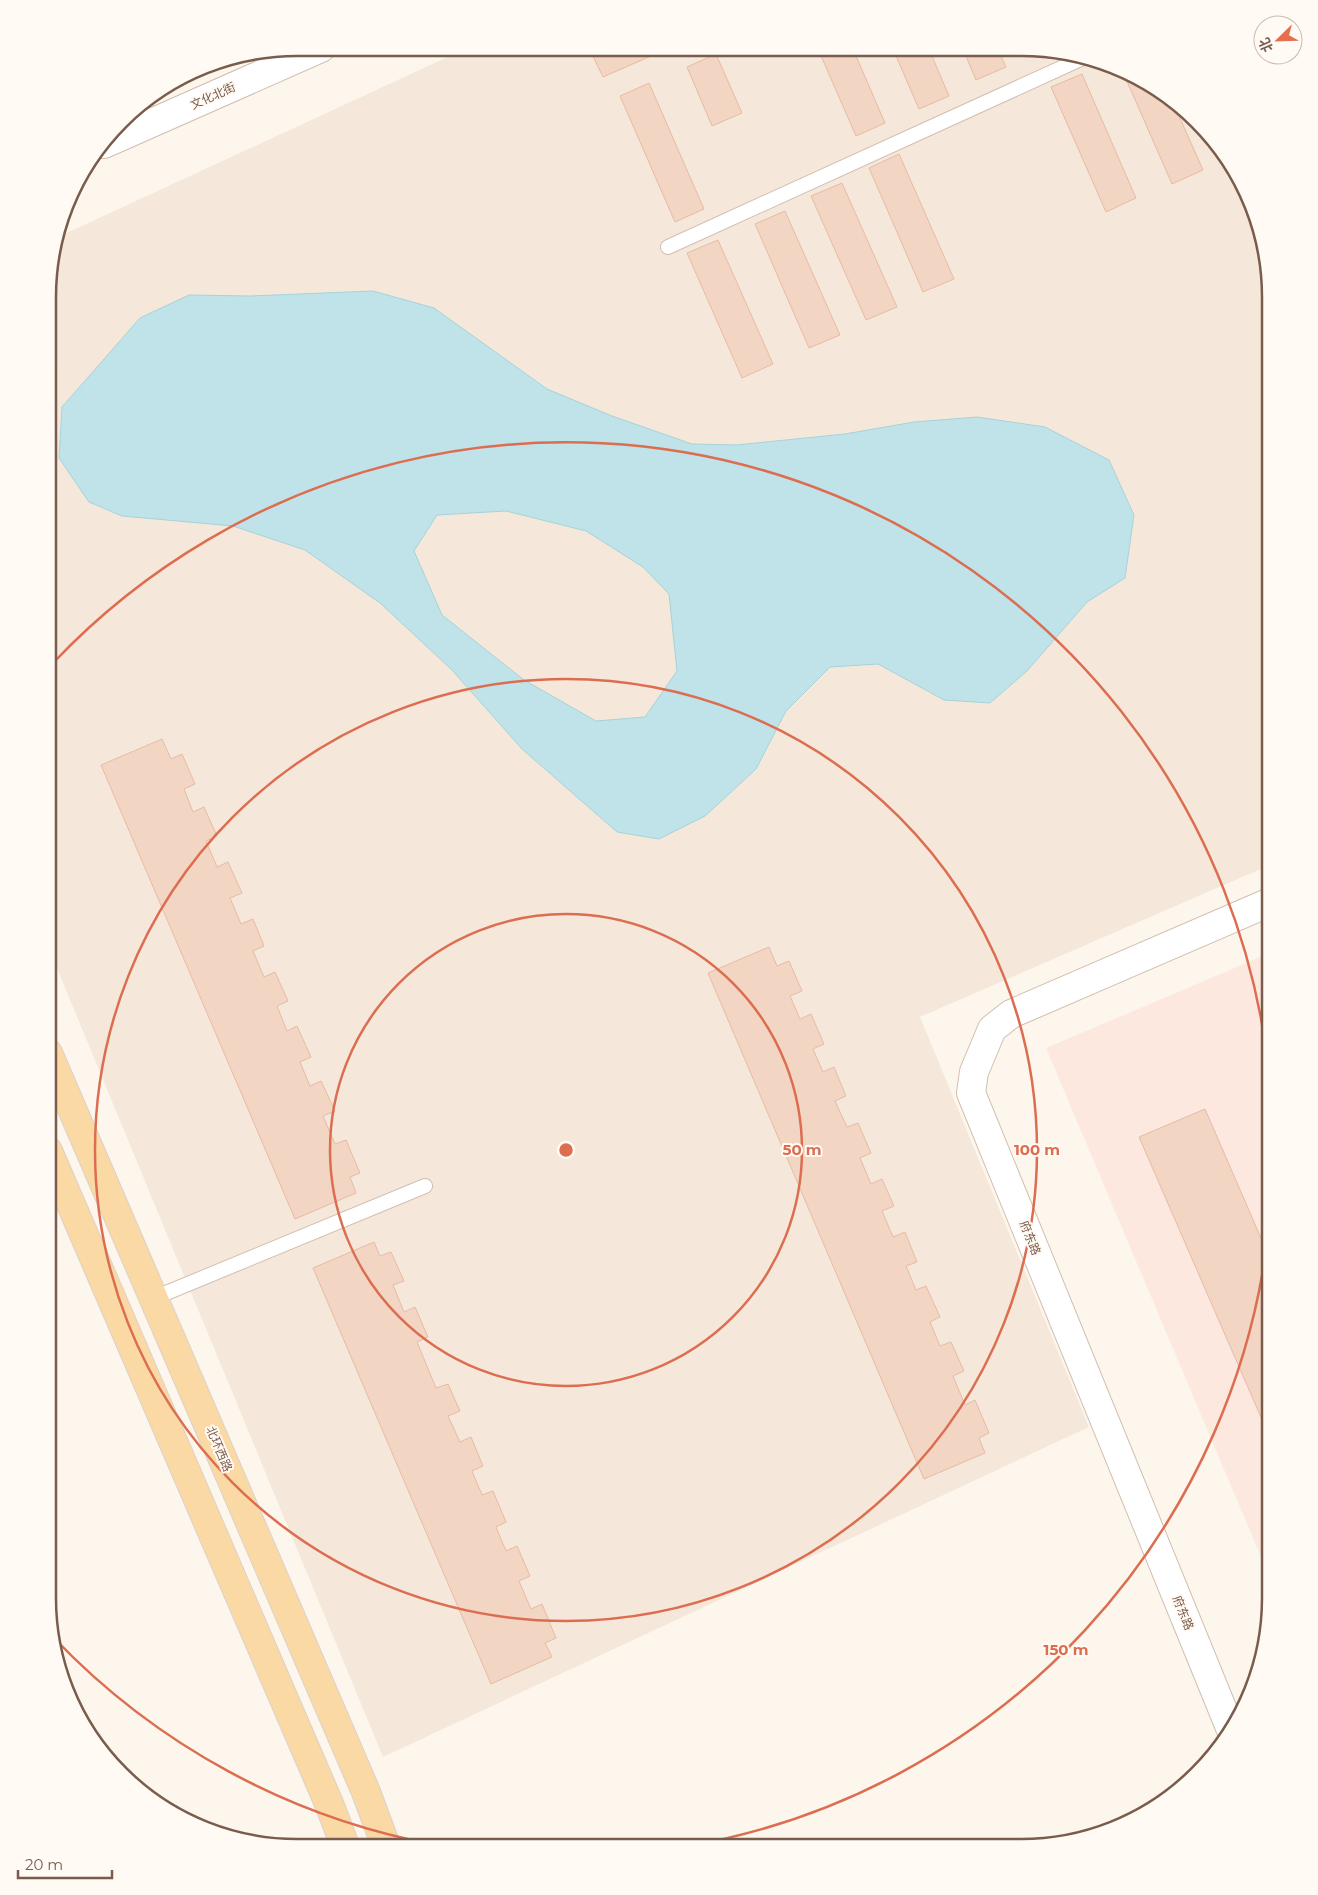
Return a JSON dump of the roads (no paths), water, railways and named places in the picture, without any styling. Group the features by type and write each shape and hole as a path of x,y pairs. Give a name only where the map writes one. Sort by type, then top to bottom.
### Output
{"main road":[{"name":"北环西路","path":"56,1071 366,1792 383,1839"},
{"path":"56,1170 342,1839"}],"street":[{"name":"文化北街","path":"115,139 303,56"},
{"name":"府东路","path":"1227,1721 971,1094 974,1072 992,1029 1011,1014 1262,905"}],"lane":[{"path":"668,247 1074,62"},
{"path":"154,1298 425,1186"}],"water":[{"path":"373,291 434,308 547,389 612,416 692,444 736,445 845,434 914,422 977,417 1045,427 1109,460 1134,515 1125,578 1087,602 1027,671 990,703 944,700 878,664 830,667 786,711 756,769 705,816 659,839 617,832 522,749 451,669 380,603 305,550 233,526 122,516 89,502 59,458 62,407 140,318 189,295 250,296","holes":["506,511 586,531 643,567 669,594 677,671 645,717 596,721 524,680 442,615 414,551 437,515"]}]}
